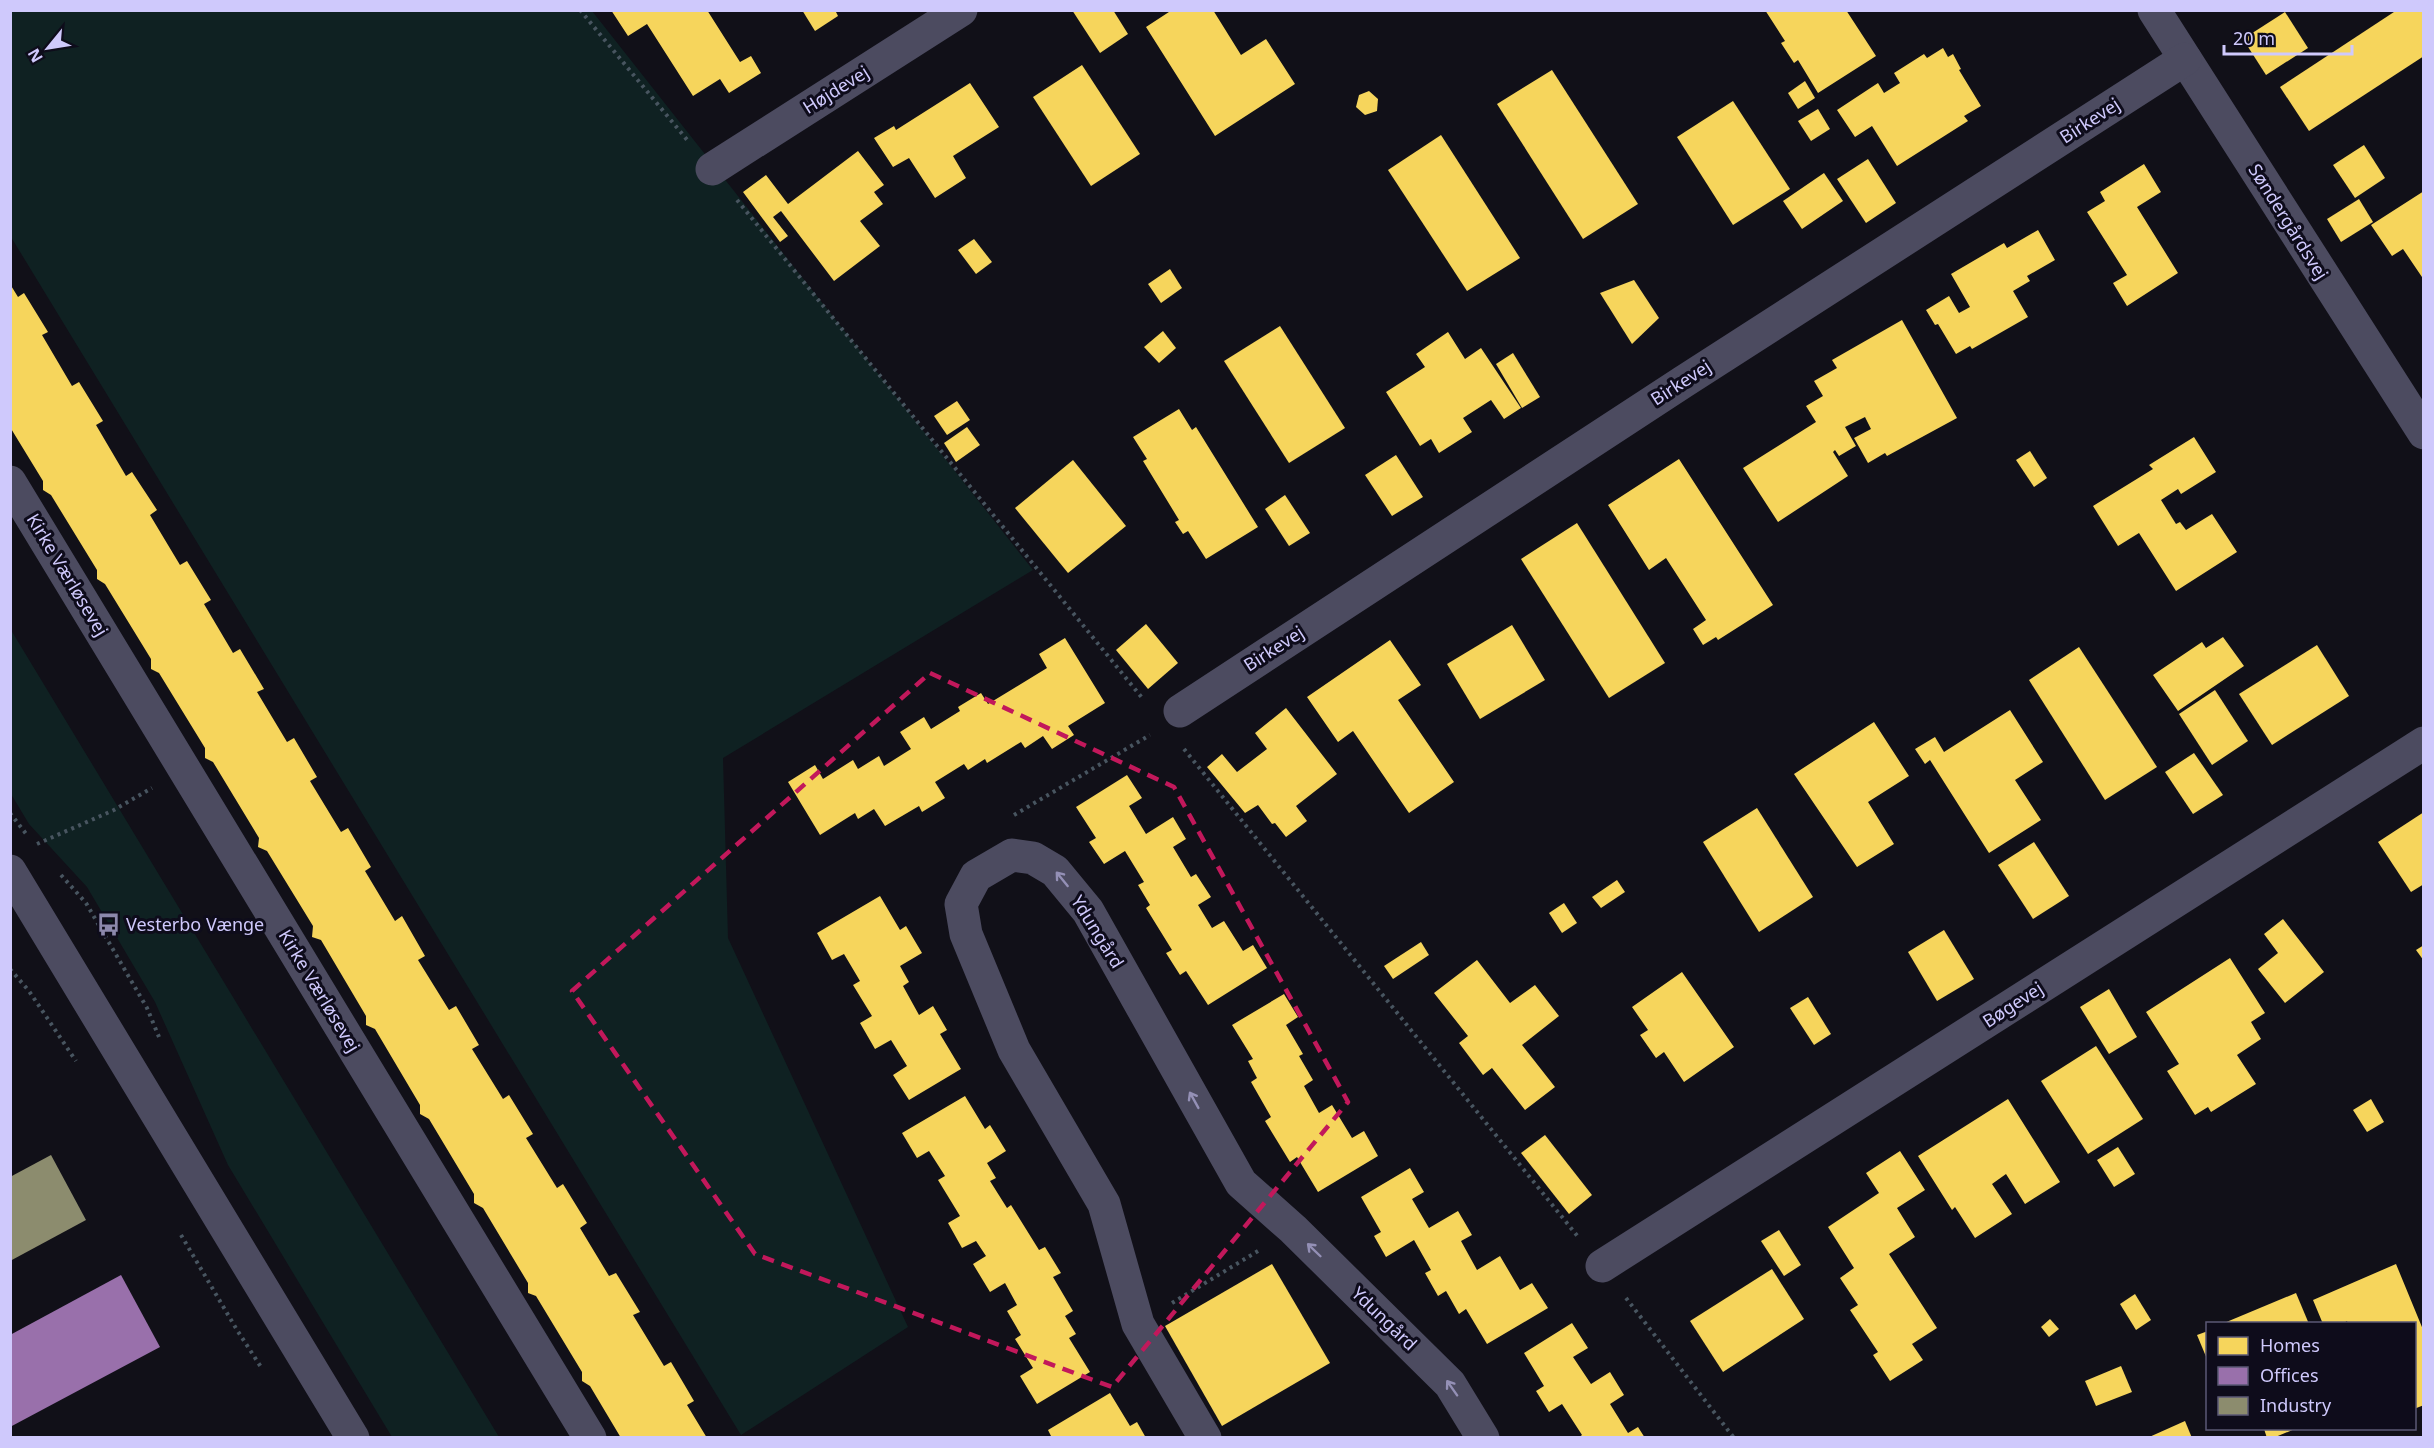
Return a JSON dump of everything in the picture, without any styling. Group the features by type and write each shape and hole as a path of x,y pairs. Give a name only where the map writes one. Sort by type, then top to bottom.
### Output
{"street":[{"name":"Højdevej","path":"712,169 961,10"},
{"name":"Søndergårdsvej","path":"2154,10 2424,433"},
{"name":"Birkevej","path":"1168,721 1683,382 2186,60"},
{"name":"Kirke Værløsevej","path":"10,482 590,1437"},
{"name":"Bøgevej","path":"1602,1266 2424,743"},
{"name":"Ydungård","path":"1205,1437 1138,1324 1104,1204 1014,1050 966,934 961,904 976,876 1012,855 1034,858 1055,871 1088,911 1241,1183 1293,1229 1450,1383 1484,1437"},
{"path":"10,871 353,1437"}],"path":[{"path":"1007,819 1168,721"},
{"path":"34,845 128,802"},
{"path":"10,969 29,991 80,1066"},
{"path":"176,1227 263,1369"},
{"path":"1138,1324 1293,1229"}],"highlighted area":[{"path":"930,673 1174,787 1348,1102 1112,1387 755,1254 572,991"}],"shaded area":[{"path":"11,11 592,11 1033,570 723,758 728,938 908,1327 741,1435 11,237"},
{"path":"11,630 499,1437 392,1437 228,1165 155,1002 87,887 29,824 11,794"}],"building: Homes":[{"path":"611,10 707,10 740,62 751,56 761,73 729,93 720,79 693,96 647,24 628,36"},
{"path":"802,10 835,10 838,16 815,31"},
{"path":"1072,10 1113,10 1128,34 1100,53"},
{"path":"1172,10 1213,10 1241,55 1266,39 1295,84 1215,136 1146,27"},
{"path":"1765,10 1846,10 1876,56 1818,93 1798,60 1794,63 1781,43 1785,41"},
{"path":"2397,10 2424,10 2424,56 2309,131 2280,87"},
{"path":"2285,12 2308,48 2266,75 2243,39"},
{"path":"1943,48 1948,57 1953,54 1961,69 1959,70 1981,106 1964,116 1968,121 1897,166 1872,126 1855,137 1837,110 1878,83 1884,93 1900,83 1894,73 1924,54 1927,58"},
{"path":"1082,65 1140,154 1091,186 1033,97"},
{"path":"1552,70 1638,204 1583,239 1497,104"},
{"path":"1805,81 1815,98 1798,109 1788,93"},
{"path":"970,83 999,127 953,156 966,178 935,198 909,158 893,167 874,138 894,126 896,130"},
{"path":"1369,91 1378,99 1377,111 1365,115 1356,107 1359,95"},
{"path":"1733,101 1790,189 1733,225 1677,137"},
{"path":"1818,109 1830,129 1811,141 1798,121"},
{"path":"1441,135 1520,258 1467,291 1388,170"},
{"path":"2364,145 2385,178 2355,198 2333,165"},
{"path":"858,151 884,185 874,192 883,204 860,221 880,246 834,281 781,211 773,217 788,236 780,242 743,192 766,175 788,204"},
{"path":"1868,159 1896,203 1866,223 1837,179"},
{"path":"2144,164 2161,192 2137,207 2178,273 2127,306 2113,283 2127,275 2087,212 2105,201 2100,192"},
{"path":"1824,173 1843,201 1802,229 1783,201"},
{"path":"2424,191 2424,280 2403,249 2392,256 2371,225"},
{"path":"2359,199 2373,222 2341,242 2327,219"},
{"path":"2038,230 2055,260 2027,276 2030,281 2013,291 2028,317 1972,349 1970,346 1956,354 1938,324 1935,325 1926,310 1949,296 1959,313 1970,307 1951,274 2004,243 2007,248"},
{"path":"974,239 992,262 976,274 958,250"},
{"path":"1170,269 1182,288 1161,303 1148,284"},
{"path":"1634,280 1659,318 1632,344 1600,293"},
{"path":"10,284 18,297 24,293 48,332 42,335 72,386 79,382 103,421 96,425 126,476 132,472 157,510 150,515 180,565 187,561 211,600 204,604 233,653 240,649 264,689 257,692 287,742 294,738 317,777 310,781 341,832 348,828 371,867 365,871 395,921 402,916 425,956 418,960 449,1010 456,1006 479,1045 472,1049 503,1099 509,1095 533,1134 526,1138 557,1188 563,1184 587,1223 580,1228 609,1276 616,1273 640,1312 633,1315 664,1366 671,1362 694,1401 687,1405 707,1438 621,1438 590,1386 582,1381 582,1372 536,1296 528,1293 528,1283 483,1208 474,1203 474,1194 429,1119 420,1114 420,1105 375,1029 366,1025 366,1016 321,940 312,937 313,926 267,851 258,847 259,838 213,762 205,758 205,748 159,673 151,669 151,659 105,584 97,579 97,570 51,495 43,490 43,481 10,427"},
{"path":"1902,320 1957,418 1887,456 1885,453 1868,463 1854,438 1871,429 1865,417 1845,427 1856,446 1839,456 1835,450 1833,452 1848,476 1778,522 1743,468 1816,422 1806,406 1823,396 1814,381 1837,368 1832,360"},
{"path":"1280,326 1345,428 1289,463 1224,361"},
{"path":"1163,331 1176,348 1159,363 1144,347"},
{"path":"1448,332 1465,359 1481,348 1521,408 1504,419 1491,400 1463,418 1472,432 1439,453 1431,439 1420,446 1386,392 1425,367 1416,354"},
{"path":"1513,353 1540,397 1522,408 1496,364"},
{"path":"957,401 970,420 947,435 934,416"},
{"path":"1179,409 1192,430 1196,427 1258,527 1206,559 1188,531 1183,534 1175,522 1179,520 1143,461 1147,459 1133,437"},
{"path":"967,427 980,445 956,462 944,443"},
{"path":"2194,437 2216,472 2181,494 2178,489 2161,500 2176,524 2180,522 2186,530 2212,514 2237,552 2176,591 2139,533 2118,546 2093,506 2153,469 2149,465"},
{"path":"2030,451 2047,478 2034,487 2016,460"},
{"path":"1396,455 1423,497 1392,516 1365,475"},
{"path":"1679,459 1773,605 1718,640 1716,637 1703,645 1693,629 1706,620 1666,558 1649,570 1608,505"},
{"path":"1073,460 1126,526 1068,573 1015,508"},
{"path":"1285,495 1310,533 1289,546 1265,509"},
{"path":"1577,523 1665,663 1609,698 1521,559"},
{"path":"1146,624 1178,663 1148,689 1116,650"},
{"path":"1512,625 1545,680 1480,719 1447,664"},
{"path":"2223,637 2244,666 2178,711 2153,675 2202,642 2206,648"},
{"path":"1065,638 1105,703 1068,726 1074,735 1052,749 1043,736 1025,748 1021,742 987,763 985,759 968,770 964,764 935,782 945,798 922,812 919,806 885,826 874,809 858,819 855,813 820,835 788,782 815,765 823,779 853,760 858,769 879,756 884,766 911,749 900,732 924,717 931,729 960,711 958,707 981,693 988,704 1047,668 1039,654"},
{"path":"1390,640 1421,685 1398,700 1454,782 1409,813 1353,731 1338,742 1307,697"},
{"path":"2317,645 2349,696 2272,745 2239,694"},
{"path":"2079,647 2157,767 2105,800 2029,680"},
{"path":"2215,690 2248,741 2212,765 2179,714"},
{"path":"1286,708 1337,774 1296,806 1307,821 1286,837 1275,823 1272,824 1258,805 1245,813 1207,767 1222,754 1237,772 1267,749 1255,733"},
{"path":"2010,710 2043,762 2015,780 2041,820 1989,853 1930,760 1925,764 1915,749 1935,737 1944,752"},
{"path":"1874,722 1909,776 1868,802 1894,844 1857,867 1794,774"},
{"path":"2194,753 2223,795 2193,814 2165,772"},
{"path":"1127,775 1142,798 1129,806 1146,834 1173,817 1186,839 1173,847 1191,877 1196,874 1211,897 1198,905 1212,928 1224,921 1243,951 1253,945 1267,968 1208,1005 1186,971 1180,975 1166,953 1172,950 1146,908 1150,905 1138,885 1144,882 1125,851 1104,864 1089,842 1096,838 1076,807"},
{"path":"1757,808 1813,897 1759,932 1703,842"},
{"path":"2424,812 2424,884 2411,892 2378,842"},
{"path":"2034,842 2069,896 2033,919 1998,865"},
{"path":"1617,880 1625,892 1601,908 1592,897"},
{"path":"880,896 900,930 906,926 922,953 900,966 909,982 903,986 919,1015 933,1006 947,1030 940,1034 961,1069 909,1100 893,1075 907,1066 891,1040 875,1049 860,1023 872,1016 853,985 860,981 844,954 832,960 817,933"},
{"path":"1564,903 1577,923 1562,933 1549,913"},
{"path":"2283,919 2324,972 2285,1003 2258,969 2278,953 2264,934"},
{"path":"1944,930 1974,979 1937,1001 1908,952"},
{"path":"1421,942 1429,955 1393,979 1384,966"},
{"path":"2424,945 2424,961 2416,950"},
{"path":"2230,958 2265,1013 2251,1022 2261,1039 2237,1055 2256,1084 2211,1112 2208,1107 2195,1115 2167,1071 2179,1064 2146,1012"},
{"path":"1477,960 1510,1003 1535,985 1559,1016 1522,1045 1555,1087 1525,1110 1492,1068 1483,1075 1459,1043 1468,1036 1434,993"},
{"path":"1682,972 1734,1047 1684,1082 1664,1052 1656,1058 1640,1035 1648,1030 1632,1007"},
{"path":"2109,989 2137,1037 2109,1054 2080,1007"},
{"path":"1284,994 1298,1017 1286,1025 1303,1054 1299,1056 1313,1080 1304,1086 1319,1113 1332,1105 1352,1138 1364,1131 1378,1156 1318,1192 1297,1157 1290,1162 1265,1121 1271,1117 1251,1082 1257,1078 1248,1061 1253,1059 1232,1025"},
{"path":"1808,997 1831,1034 1814,1045 1790,1008"},
{"path":"2096,1046 2143,1119 2088,1154 2041,1081"},
{"path":"965,1096 985,1129 990,1125 1006,1151 987,1163 996,1178 990,1181 1007,1208 1011,1205 1039,1250 1045,1247 1061,1273 1053,1277 1073,1311 1065,1316 1076,1334 1069,1338 1090,1372 1037,1404 1020,1376 1033,1368 1015,1339 1021,1335 1007,1311 1017,1305 1005,1283 990,1292 973,1264 986,1256 976,1241 962,1248 948,1223 960,1216 938,1180 945,1176 929,1151 917,1158 902,1133"},
{"path":"2008,1099 2060,1182 2025,1204 2006,1174 1992,1184 2012,1214 1975,1238 1955,1207 1952,1210 1918,1156"},
{"path":"2371,1099 2384,1122 2367,1132 2353,1110"},
{"path":"1545,1135 1592,1195 1569,1214 1521,1153"},
{"path":"2118,1147 2135,1174 2114,1187 2097,1160"},
{"path":"1900,1151 1925,1190 1897,1208 1915,1237 1889,1254 1937,1328 1912,1344 1923,1360 1890,1381 1873,1355 1878,1352 1850,1310 1858,1305 1840,1278 1854,1268 1828,1227 1879,1193 1866,1173"},
{"path":"1410,1168 1424,1192 1412,1199 1429,1228 1458,1211 1472,1235 1461,1241 1477,1270 1500,1256 1520,1290 1532,1283 1548,1308 1487,1344 1466,1309 1459,1314 1446,1291 1438,1296 1425,1273 1431,1270 1414,1240 1386,1257 1374,1236 1381,1232 1361,1197"},
{"path":"1779,1230 1801,1265 1784,1276 1761,1241"},
{"path":"1272,1264 1330,1363 1222,1426 1165,1326"},
{"path":"2396,1264 2424,1332 2424,1405 2416,1408 2416,1322 2322,1322 2313,1300"},
{"path":"1772,1269 1804,1319 1723,1372 1690,1321"},
{"path":"2296,1293 2308,1322 2226,1322"},
{"path":"2135,1294 2151,1320 2136,1330 2120,1304"},
{"path":"2050,1319 2059,1329 2049,1337 2041,1327"},
{"path":"1572,1323 1588,1348 1573,1357 1591,1384 1610,1372 1624,1395 1610,1404 1628,1433 1638,1427 1645,1438 1578,1438 1582,1435 1562,1404 1549,1412 1536,1391 1544,1386 1524,1353"},
{"path":"2206,1332 2206,1357 2197,1335"},
{"path":"2121,1366 2132,1392 2096,1406 2085,1381"},
{"path":"1110,1393 1130,1426 1137,1422 1146,1438 1052,1438 1048,1430"},
{"path":"2185,1421 2192,1438 2147,1438"},
{"path":"2264,1430 2293,1430 2273,1438 2267,1438"}],"building: Offices":[{"path":"121,1275 160,1347 10,1427 10,1335"}],"building: Industry":[{"path":"51,1155 86,1220 10,1261 10,1177"}],"place":[{"name":"Vesterbo Vænge","path":"108,925"}]}
